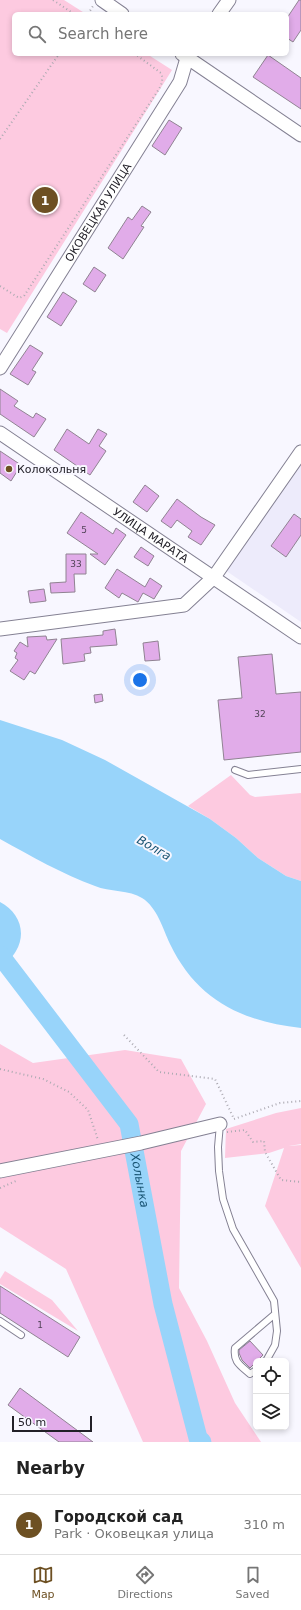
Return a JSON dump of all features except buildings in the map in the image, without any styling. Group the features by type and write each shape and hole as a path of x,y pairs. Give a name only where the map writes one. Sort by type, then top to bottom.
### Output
{"street":[{"path":"102,0 119,12"},
{"path":"220,12 229,0"},
{"name":"ОКОВЕЦКАЯ УЛИЦА","path":"0,368 180,82 186,56"},
{"path":"187,56 301,135"},
{"name":"УЛИЦА МАРАТА","path":"0,433 301,637"},
{"path":"0,629 184,604 214,578 301,452"},
{"path":"0,1171 219,1129"}],"lane":[{"path":"235,770 248,775 301,769"},
{"path":"219,1129 219,1172 223,1200 233,1229 274,1301 277,1332 275,1345 268,1358"},
{"path":"253,1372 250,1374 237,1362 234,1355 235,1348 275,1314"},
{"path":"0,1321 21,1335"}],"path":[{"path":"53,0 71,12"},
{"path":"0,139 58,56"},
{"path":"0,286 19,298 24,296 162,84 162,73 138,56"},
{"path":"124,1035 159,1072 215,1079 234,1119"},
{"path":"0,1069 43,1079 69,1092 88,1110 101,1151"},
{"path":"219,1129 234,1119 280,1104 301,1101"},
{"path":"219,1129 245,1130 252,1142 264,1141 265,1152 281,1180 301,1182"}],"shaded area":[{"path":"0,0 64,0 83,12 12,12 12,56 150,56 172,70 7,333 0,329"},
{"path":"301,458 301,622 225,570"},
{"path":"231,775 250,795 255,797 301,793 301,881 286,876 258,858 236,838 210,819 188,806"},
{"path":"0,1044 33,1063 125,1050 181,1059 206,1104 181,1151 179,1288 207,1341 235,1403 261,1442 143,1442 66,1269 0,1227"},
{"path":"301,1108 301,1144 289,1146 301,1145 301,1268 265,1206 284,1148 269,1153 225,1158 226,1129 276,1113"},
{"path":"5,1271 52,1300 78,1331 0,1284 0,1279"}],"water":[{"name":"Волга","path":"0,720 62,740 105,760 210,819 236,838 258,858 286,876 301,881 301,1028 279,1025 240,1013 207,993 193,980 181,963 170,944 156,913 142,898 137,895 101,888 83,881 0,839"},
{"path":"0,902 7,906 16,917 21,930 21,937 13,956 7,962 0,965"}],"waterway":[{"name":"Холынка","path":"0,955 129,1124 163,1304 198,1438 202,1442"}],"place":[{"name":"Городской сад","path":"45,200"},
{"name":"Колокольня","path":"9,469"}]}
